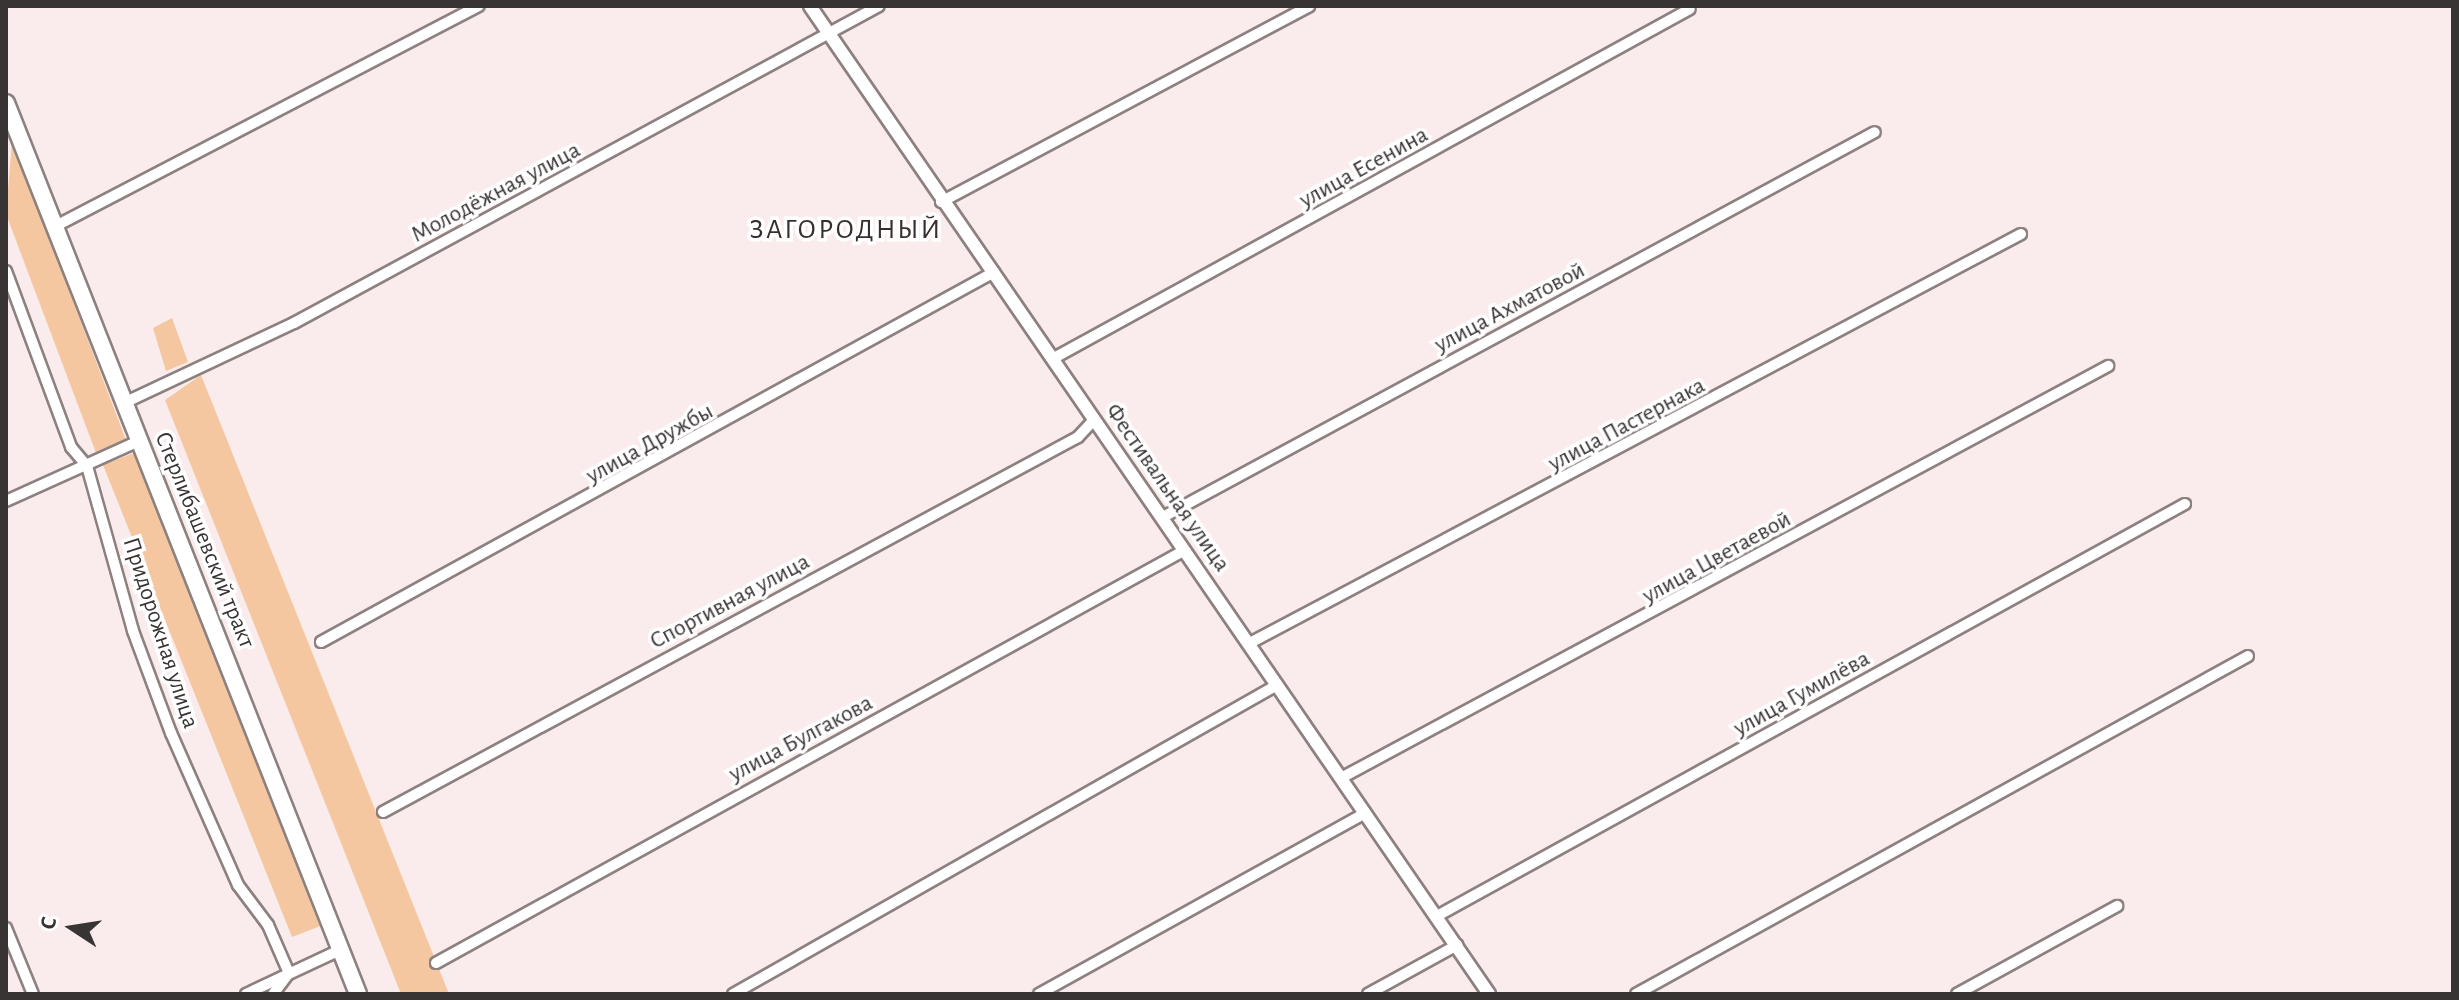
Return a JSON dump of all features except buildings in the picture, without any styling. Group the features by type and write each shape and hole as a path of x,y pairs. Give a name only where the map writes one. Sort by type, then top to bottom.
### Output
{"main road":[{"name":"Стерлибашевский тракт","path":"6,103 9,124 54,227 358,994"}],"street":[{"path":"54,227 479,6"},
{"name":"Фестивальная улица","path":"810,6 941,202 1054,358 1093,421 1163,517 1489,994"},
{"name":"Молодёжная улица","path":"124,403 294,323 811,48 828,31 879,6"},
{"path":"941,202 1309,6"},
{"name":"улица Есенина","path":"1054,358 1690,9"},
{"name":"улица Ахматовой","path":"1163,517 1875,132"},
{"name":"улица Пастернака","path":"1248,644 2021,234"},
{"name":"Придорожная улица","path":"6,271 71,447 87,466 133,631 171,733 238,885 268,925 289,973"},
{"name":"улица Дружбы","path":"321,642 994,272"},
{"name":"улица Цветаевой","path":"1341,778 2108,366"},
{"name":"Спортивная улица","path":"383,812 1078,437 1093,421"},
{"path":"6,501 139,441"},
{"name":"улица Гумилёва","path":"1437,916 2185,504"},
{"name":"улица Булгакова","path":"436,963 1185,550"},
{"path":"1636,994 2248,656"},
{"path":"733,994 1277,685"},
{"path":"1039,994 1365,813"},
{"path":"1957,994 2117,906"},
{"path":"6,928 33,994"},
{"path":"1368,994 1457,945"},
{"path":"246,994 340,950"},
{"path":"273,994 289,973"}],"shaded area":[{"path":"12,141 126,440 96,453 6,214"},
{"path":"172,318 188,362 166,371 153,328"},
{"path":"201,375 449,994 401,994 165,400"},
{"path":"134,453 323,925 292,937 103,465"}],"district":[{"name":"ЗАГОРОДНЫЙ","path":"846,230"}]}
